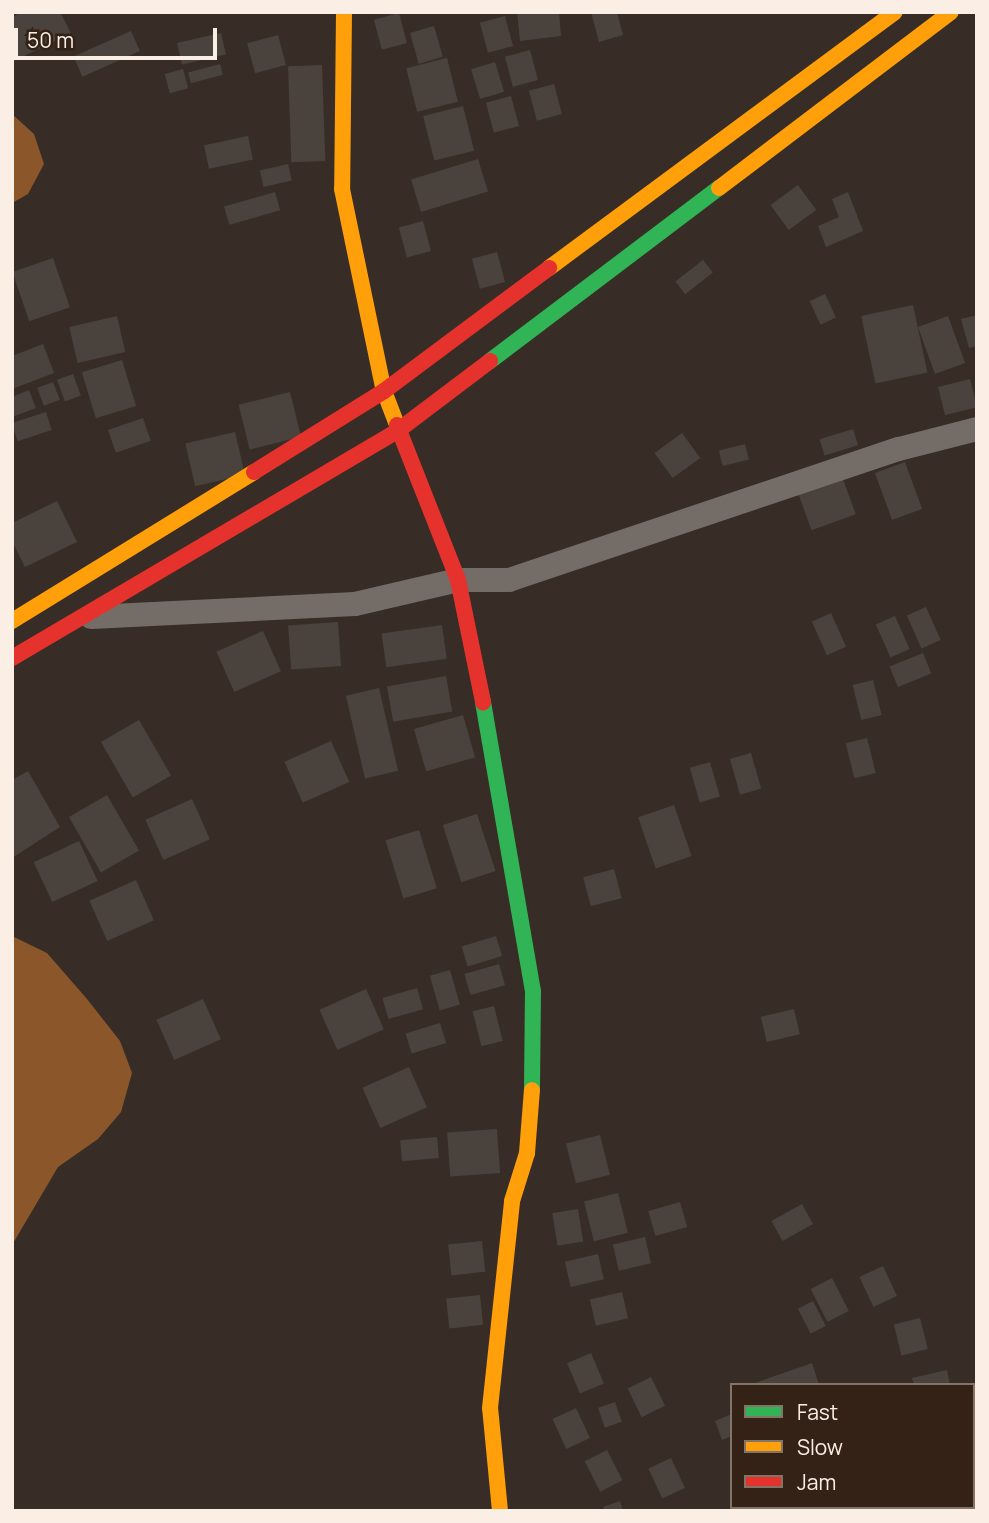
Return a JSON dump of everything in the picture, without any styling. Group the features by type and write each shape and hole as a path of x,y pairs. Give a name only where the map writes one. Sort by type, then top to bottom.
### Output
{"main road":[{"path":"344,12 342,189 384,391 458,580 503,807 533,991 532,1109 527,1153 512,1201 490,1408 500,1511"},
{"path":"12,621 384,391 895,12"},
{"path":"12,658 85,618 400,429 951,12"}],"street":[{"path":"85,618 355,604 458,580 509,580 899,449 977,429"}],"shaded area":[{"path":"12,114 34,134 44,164 28,194 12,203"},
{"path":"12,936 47,953 120,1041 132,1073 121,1112 98,1139 58,1167 12,1245"}],"building":[{"path":"22,12 60,12 71,33 12,62 12,17"},
{"path":"517,12 559,12 561,36 520,41"},
{"path":"591,12 617,12 623,35 599,42"},
{"path":"399,13 407,43 382,50 374,20"},
{"path":"505,16 513,46 488,53 480,23"},
{"path":"434,26 443,57 419,64 410,33"},
{"path":"131,31 140,51 82,77 73,57"},
{"path":"221,33 226,54 182,65 177,43"},
{"path":"278,35 286,65 255,73 247,43"},
{"path":"530,50 538,80 513,87 505,57"},
{"path":"447,58 458,102 417,112 406,68"},
{"path":"495,62 504,92 480,99 471,69"},
{"path":"220,64 223,75 191,83 188,73"},
{"path":"322,65 325,161 291,162 288,66"},
{"path":"183,69 188,88 170,93 165,74"},
{"path":"554,84 562,114 537,121 529,91"},
{"path":"511,96 519,126 494,133 486,103"},
{"path":"463,106 474,151 434,161 423,116"},
{"path":"248,136 253,159 209,169 204,145"},
{"path":"478,159 488,192 421,212 411,179"},
{"path":"288,164 292,181 264,187 260,171"},
{"path":"798,185 816,210 789,230 770,205"},
{"path":"275,192 280,210 229,225 224,207"},
{"path":"848,192 863,231 826,247 818,226 839,217 832,199"},
{"path":"423,221 431,251 407,257 399,227"},
{"path":"497,252 505,282 480,289 472,259"},
{"path":"53,258 70,307 29,321 12,272"},
{"path":"703,260 713,273 685,294 675,282"},
{"path":"825,294 836,318 821,325 810,301"},
{"path":"913,305 927,372 876,384 861,316"},
{"path":"977,315 977,346 969,348 961,319"},
{"path":"117,316 125,352 78,363 69,327"},
{"path":"948,316 965,363 935,374 918,327"},
{"path":"43,344 54,373 12,389 12,356"},
{"path":"122,360 136,406 96,418 82,372"},
{"path":"73,374 81,396 65,401 57,380"},
{"path":"970,379 977,407 945,415 938,387"},
{"path":"53,382 60,400 44,406 37,388"},
{"path":"29,390 36,408 12,417 12,397"},
{"path":"290,392 301,437 250,449 239,405"},
{"path":"46,412 52,430 18,441 12,423"},
{"path":"143,418 151,441 116,453 108,430"},
{"path":"853,429 858,445 824,455 820,439"},
{"path":"235,432 245,475 195,486 185,443"},
{"path":"682,433 700,458 673,478 654,453"},
{"path":"745,444 749,460 723,466 719,451"},
{"path":"905,462 922,509 892,520 875,473"},
{"path":"840,471 856,514 812,530 796,487"},
{"path":"57,501 77,542 25,567 12,541 12,523"},
{"path":"926,607 941,640 921,648 907,616"},
{"path":"831,613 846,647 827,655 812,622"},
{"path":"895,616 910,649 890,657 876,625"},
{"path":"338,622 341,666 291,669 288,625"},
{"path":"442,625 447,659 386,667 382,633"},
{"path":"263,631 281,671 234,692 216,652"},
{"path":"923,653 931,673 898,687 890,666"},
{"path":"446,676 452,711 393,722 387,686"},
{"path":"873,680 882,715 861,720 853,685"},
{"path":"379,688 398,771 365,778 346,696"},
{"path":"463,715 475,757 426,771 414,729"},
{"path":"139,720 171,775 133,797 101,742"},
{"path":"867,738 876,773 854,778 846,743"},
{"path":"331,741 349,782 303,803 284,762"},
{"path":"751,753 761,789 740,795 730,759"},
{"path":"710,762 720,797 700,802 690,768"},
{"path":"28,771 60,827 12,858 12,780"},
{"path":"107,795 139,850 101,872 69,817"},
{"path":"192,799 210,839 163,860 145,820"},
{"path":"674,805 692,856 656,868 638,817"},
{"path":"477,814 496,871 461,882 443,825"},
{"path":"419,830 437,888 403,899 386,840"},
{"path":"79,841 98,881 52,902 34,862"},
{"path":"614,869 622,898 591,906 583,877"},
{"path":"136,880 154,920 107,941 89,901"},
{"path":"496,936 502,956 468,967 462,947"},
{"path":"499,964 505,985 470,995 464,974"},
{"path":"450,970 460,1005 440,1010 430,976"},
{"path":"417,988 423,1009 388,1019 382,998"},
{"path":"366,989 384,1029 337,1050 319,1010"},
{"path":"203,999 221,1039 174,1060 156,1020"},
{"path":"494,1006 503,1041 481,1046 473,1011"},
{"path":"794,1009 800,1034 767,1042 761,1017"},
{"path":"440,1023 446,1043 412,1054 406,1034"},
{"path":"409,1067 427,1107 380,1128 362,1088"},
{"path":"497,1129 500,1173 450,1176 447,1132"},
{"path":"600,1135 610,1175 576,1183 566,1143"},
{"path":"437,1137 439,1158 402,1161 400,1140"},
{"path":"618,1193 628,1233 594,1241 584,1201"},
{"path":"680,1202 687,1227 655,1236 648,1211"},
{"path":"802,1204 813,1224 783,1241 771,1221"},
{"path":"578,1209 583,1242 557,1246 552,1213"},
{"path":"645,1237 651,1263 619,1271 613,1244"},
{"path":"482,1241 485,1272 451,1275 448,1245"},
{"path":"598,1254 604,1279 571,1287 565,1262"},
{"path":"883,1266 897,1296 873,1307 859,1277"},
{"path":"832,1278 849,1311 827,1322 811,1289"},
{"path":"622,1292 628,1318 596,1326 590,1299"},
{"path":"480,1295 483,1325 449,1328 446,1299"},
{"path":"813,1301 826,1326 811,1334 798,1309"},
{"path":"920,1318 928,1349 902,1356 894,1325"},
{"path":"591,1353 604,1383 580,1394 567,1363"},
{"path":"812,1363 818,1383 755,1383"},
{"path":"947,1370 950,1383 913,1383 912,1378"},
{"path":"651,1377 665,1406 642,1417 628,1388"},
{"path":"615,1402 622,1422 605,1428 598,1408"},
{"path":"576,1408 590,1438 566,1449 552,1419"},
{"path":"730,1415 730,1437 722,1440 715,1421"},
{"path":"607,1450 622,1480 600,1492 585,1461"},
{"path":"671,1458 685,1488 662,1498 648,1469"},
{"path":"620,1501 623,1511 605,1511 603,1507"}],"traffic: fast":[{"path":"490,361 719,188"},
{"path":"483,702 533,991 532,1090"}],"traffic: slow":[{"path":"344,12 342,189 384,391 397,425"},
{"path":"549,268 895,12"},
{"path":"719,188 951,12"},
{"path":"12,621 254,472"},
{"path":"500,1511 490,1408 512,1201 527,1153 532,1090"}],"traffic: jam":[{"path":"254,472 384,391 549,268"},
{"path":"12,658 400,429 490,361"},
{"path":"397,425 458,580 483,702"}]}
